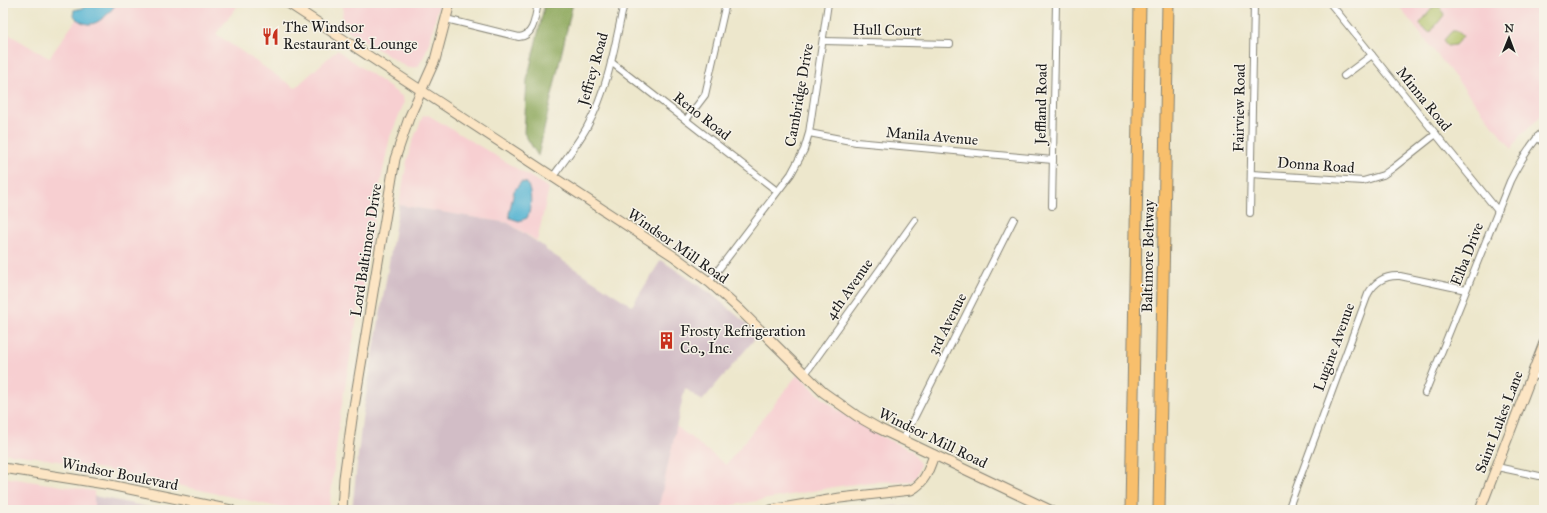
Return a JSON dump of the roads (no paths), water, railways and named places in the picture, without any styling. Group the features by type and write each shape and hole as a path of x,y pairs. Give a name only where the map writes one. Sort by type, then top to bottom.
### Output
{"highway":[{"name":"Baltimore Beltway","path":"1131,510 1140,3"},
{"name":"Baltimore Beltway","path":"1159,510 1168,3"}],"main road":[{"name":"Windsor Mill Road","path":"288,3 674,257 709,282 743,313 823,392 837,403 857,416 903,440 1050,510"},
{"name":"Lord Baltimore Drive","path":"342,510 344,478 352,418 394,166 400,140 420,91 435,60 450,3"},
{"name":"Saint Lukes Lane","path":"1480,510 1544,343"},
{"path":"771,510 840,498 911,490 918,486 923,480 934,455"},
{"name":"Windsor Boulevard","path":"3,468 105,484 231,510"}],"street":[{"path":"446,19 519,37 525,36 532,29 538,3"},
{"name":"Jeffrey Road","path":"552,178 587,127 603,91 624,3"},
{"path":"686,120 704,95 726,3"},
{"name":"Cambridge Drive","path":"709,282 799,162 809,133 828,3"},
{"name":"Jeffland Road","path":"1052,206 1056,3"},
{"name":"Fairview Road","path":"1250,213 1254,3"},
{"name":"Minna Road","path":"1330,3 1498,211"},
{"name":"Hull Court","path":"823,42 950,44"},
{"path":"1344,76 1372,55"},
{"name":"Reno Road","path":"611,62 777,192"},
{"name":"Elba Drive","path":"1425,393 1518,165 1537,137 1544,130"},
{"name":"Manila Avenue","path":"809,133 856,142 1053,160"},
{"name":"Donna Road","path":"1251,174 1363,181 1383,175 1436,134"},
{"path":"1537,137 1544,143"},
{"name":"3rd Avenue","path":"903,440 1014,219"},
{"name":"4th Avenue","path":"806,374 915,220"},
{"name":"Lugine Avenue","path":"1288,510 1368,294 1373,286 1379,280 1392,275 1466,290"},
{"path":"1532,375 1544,377"},
{"path":"1497,467 1544,477"}],"water":[{"path":"91,3 116,3 112,10 105,16 91,24 82,22 74,16 74,10 83,8"},
{"path":"521,182 527,183 531,200 527,218 519,221 510,218 509,214 514,191"}],"place":[{"name":"The Windsor Restaurant & Lounge","path":"270,36"},
{"name":"Frosty Refrigeration Co., Inc.","path":"667,340"}]}
